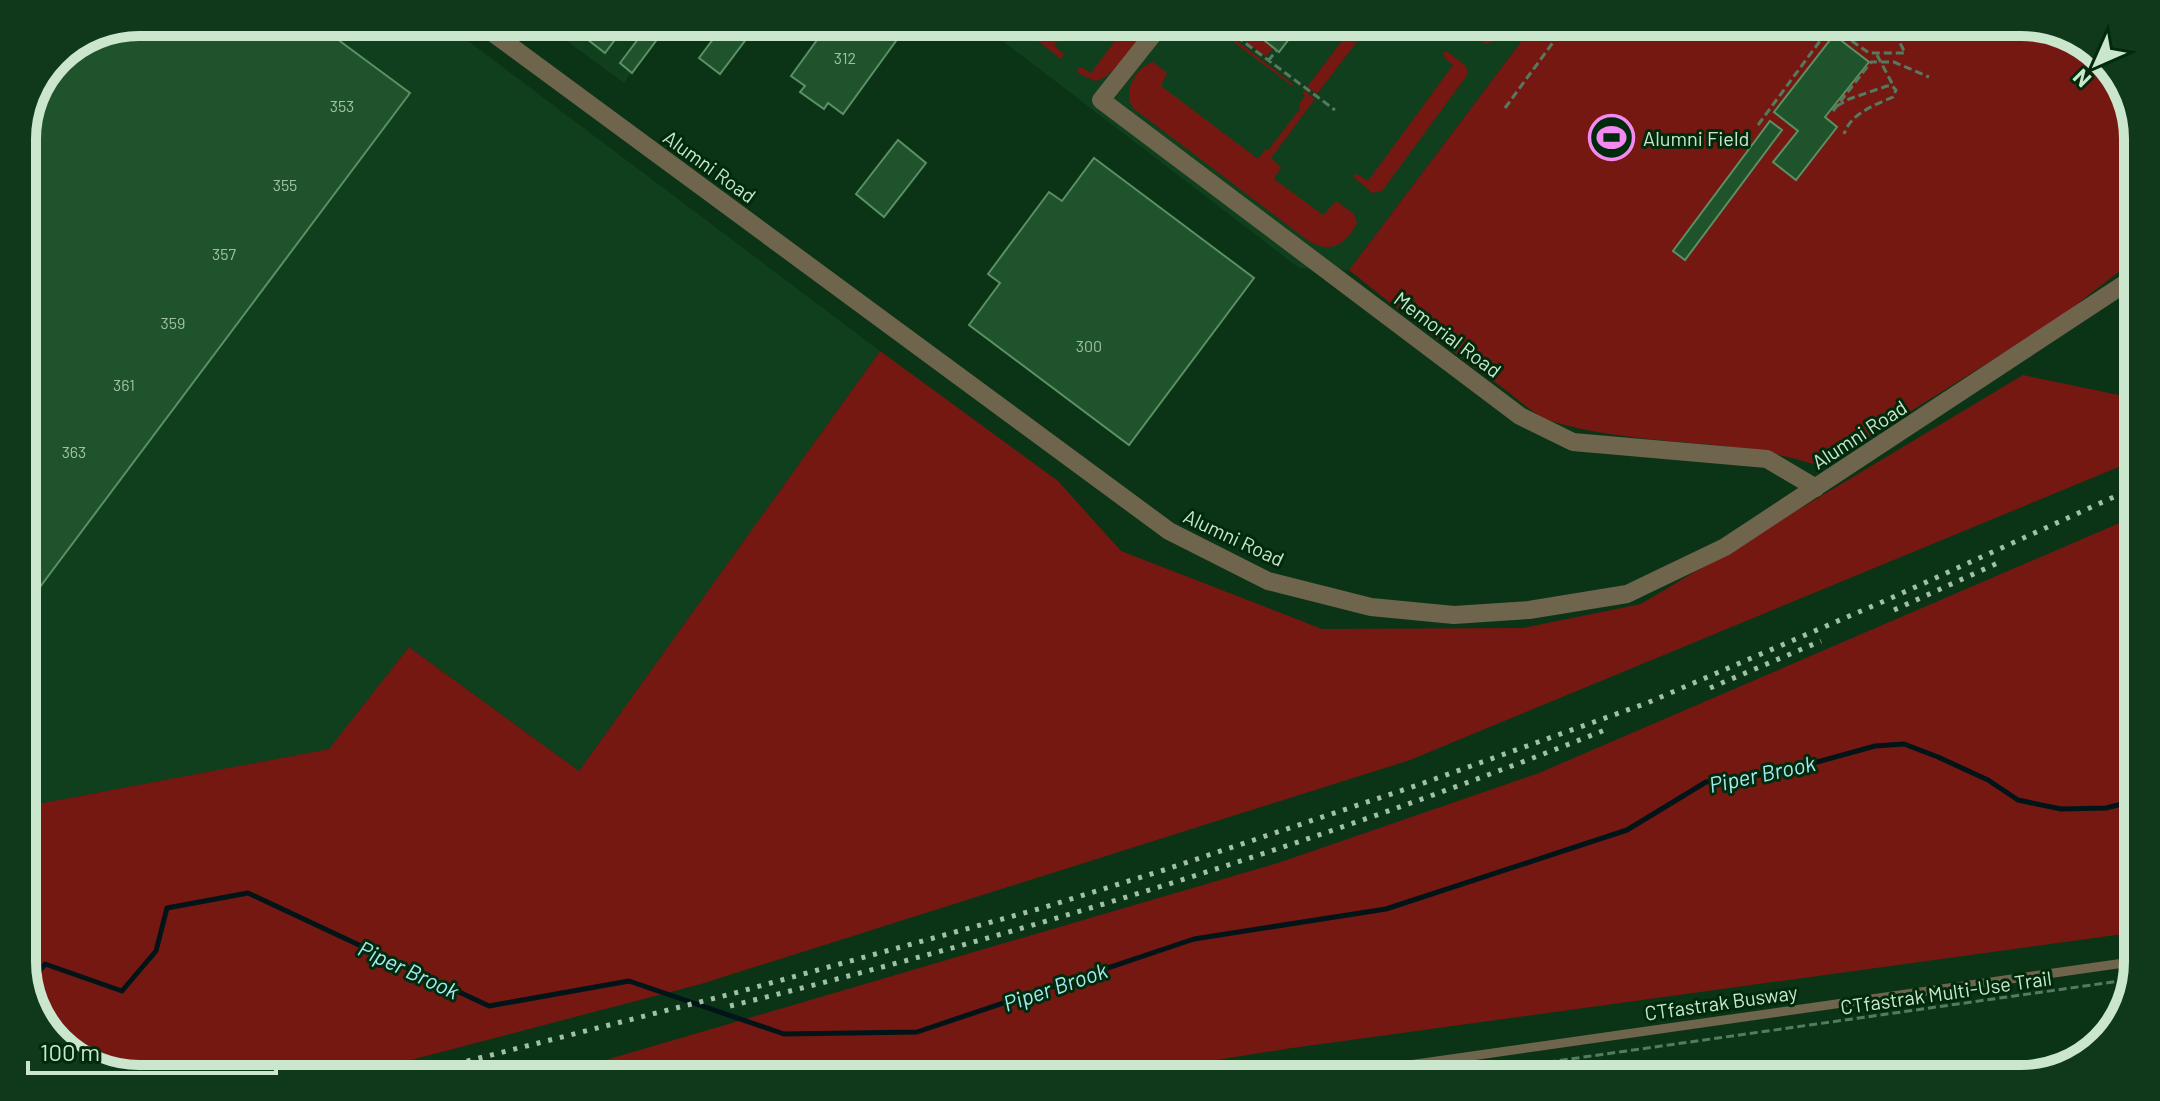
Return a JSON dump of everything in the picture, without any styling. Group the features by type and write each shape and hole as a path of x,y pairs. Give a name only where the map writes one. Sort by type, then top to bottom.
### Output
{"street":[{"name":"Alumni Road","path":"497,36 1169,531 1268,581 1371,607 1454,615 1529,610 1627,594 1725,547 2124,284"},
{"name":"Memorial Road","path":"1152,36 1101,100 1520,416 1573,442 1767,459 1816,488"}],"lane":[{"name":"CTfastrak Busway","path":"1408,1065 2124,963"}],"path":[{"path":"1236,36 1335,110"},
{"path":"1505,108 1559,36"},
{"path":"1758,125 1824,36"},
{"path":"1843,36 1863,51 1877,55 1905,53 1897,36"},
{"path":"1268,61 1277,50"},
{"path":"1844,134 1858,115 1896,95 1877,55"},
{"path":"1833,111 1871,62 1894,62 1929,77"},
{"path":"1837,106 1887,86 1895,88"},
{"name":"CTfastrak Multi-Use Trail","path":"1528,1065 2122,981"}],"shaded area":[{"path":"139,36 462,36 880,351 579,771 409,647 330,749 36,804 36,132 47,93 57,76 87,50 106,41"},
{"path":"560,36 658,36 624,83"},
{"path":"996,36 1525,36 1349,270 1299,268"},
{"path":"1032,36 1062,36 1054,46 1064,54 1061,59"},
{"path":"1119,36 1139,36 1118,66 1102,79 1095,81 1078,73 1077,69 1081,67 1091,73"},
{"path":"1226,36 1231,36 1294,85"},
{"path":"1239,36 1259,36 1274,47 1266,57"},
{"path":"1345,36 1361,36 1317,94 1307,87"},
{"path":"1473,36 1497,36 1486,44"},
{"name":"Alumni Field","path":"1525,36 2041,38 2078,53 2098,71 2113,93 2122,119 2124,268 2059,318 1822,467 1756,451 1620,436 1547,420 1444,345 1349,270"},
{"path":"1444,52 1466,66 1468,74 1382,191 1372,193 1353,176 1357,174 1368,181 1453,65 1444,57"},
{"path":"1153,62 1167,73 1161,86 1258,159 1300,109 1304,90 1315,99 1271,158 1281,167 1274,179 1323,215 1336,201 1354,214 1357,223 1349,236 1332,247 1310,242 1133,108 1129,95 1132,81 1141,69"},
{"path":"880,351 1058,481 1121,551 1322,629 1523,628 1641,604 2023,375 2124,396 2124,465 1410,760 701,984 391,1065 119,1063 93,1054 71,1039 53,1019 41,995 36,969 36,804 329,749 409,647 579,771"},
{"path":"2124,521 2124,934 1185,1065 589,1065 1281,862 1539,773"}],"building":[{"path":"333,36 410,93 36,592 36,132 47,93 57,76 87,50 125,37"},
{"path":"589,36 618,36 605,53 587,39"},
{"path":"640,36 660,36 632,73 620,63"},
{"path":"716,36 748,36 720,74 699,58"},
{"path":"820,36 900,36 843,114 828,103 824,109 800,92 805,86 791,76"},
{"path":"1259,36 1291,36 1279,52"},
{"path":"1833,36 1869,62 1825,117 1837,127 1796,180 1773,162 1798,131 1774,112"},
{"path":"1770,121 1782,130 1685,260 1673,251"},
{"path":"898,140 926,163 884,217 856,194"},
{"path":"1094,158 1254,278 1129,445 969,325 1000,283 988,274 1049,192 1062,201"}],"waterway":[{"name":"Piper Brook","path":"37,975 45,964 122,991 156,951 167,908 248,893 489,1006 629,981 784,1034 917,1032 1194,939 1386,909 1627,830 1706,782 1781,772 1875,746 1904,744 1988,780 2018,800 2061,809 2106,808 2124,804"}],"railway":[{"path":"452,1065 731,994 1042,908 1418,785 1647,703 1889,599 2124,492"},
{"path":"1894,610 2000,562"},
{"path":"1710,688 1821,641"},
{"path":"730,1006 953,948 1175,882 1394,809 1610,728"}],"place":[{"name":"Alumni Field","path":"1612,138"}]}
